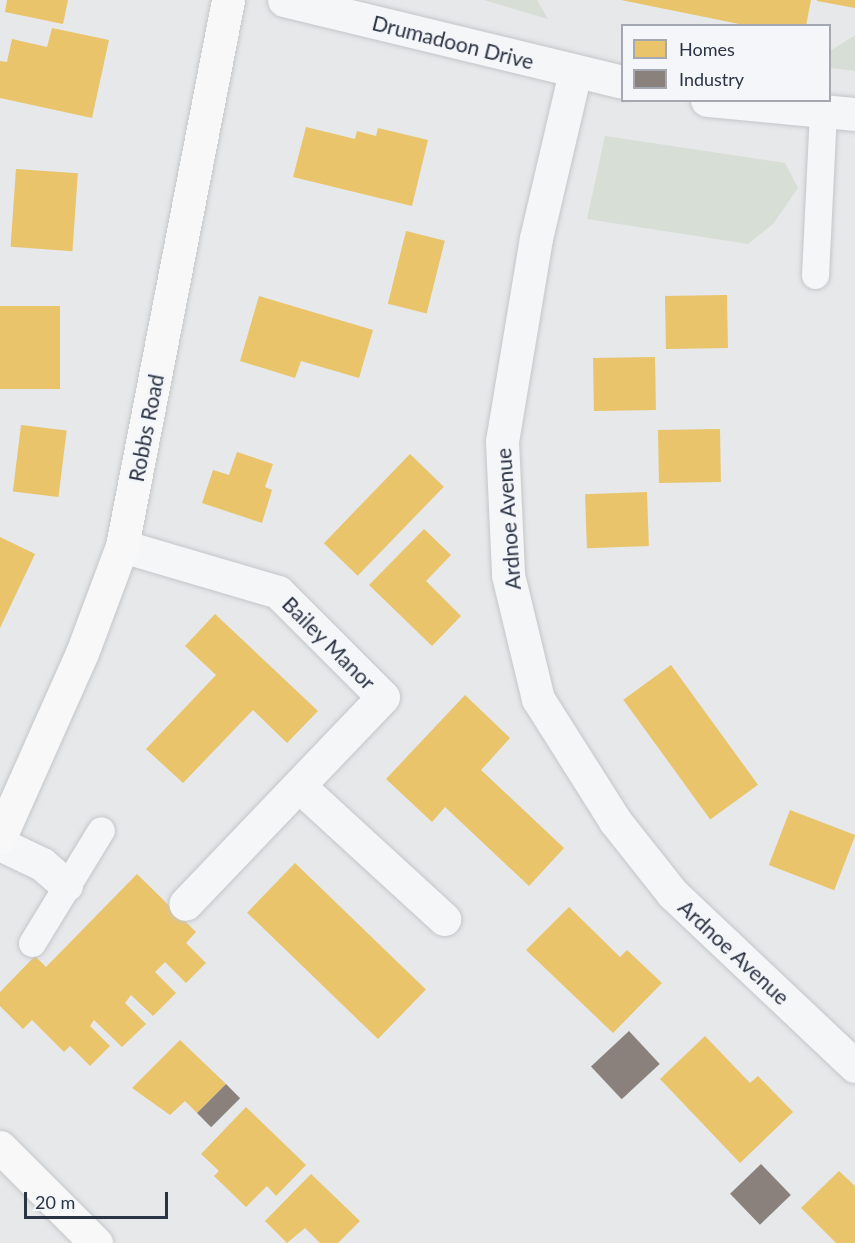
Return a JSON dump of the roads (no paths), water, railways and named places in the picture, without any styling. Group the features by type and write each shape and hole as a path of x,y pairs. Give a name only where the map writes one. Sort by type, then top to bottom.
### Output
{"street":[{"name":"Robbs Road","path":"0,837 82,653 122,546 228,0"},
{"name":"Drumadoon Drive","path":"284,0 621,82"},
{"name":"Ardnoe Avenue","path":"575,72 536,238 502,441 508,575 538,699 615,821 672,893 853,1059"},
{"path":"724,102 823,114 855,114"},
{"name":"Bailey Manor","path":"122,546 278,592 383,697 185,904"},
{"path":"299,786 444,919"},
{"path":"0,844 42,864 66,885"},
{"path":"0,1147 96,1243"}],"lane":[{"path":"815,275 823,114"},
{"path":"32,943 101,830"}]}
